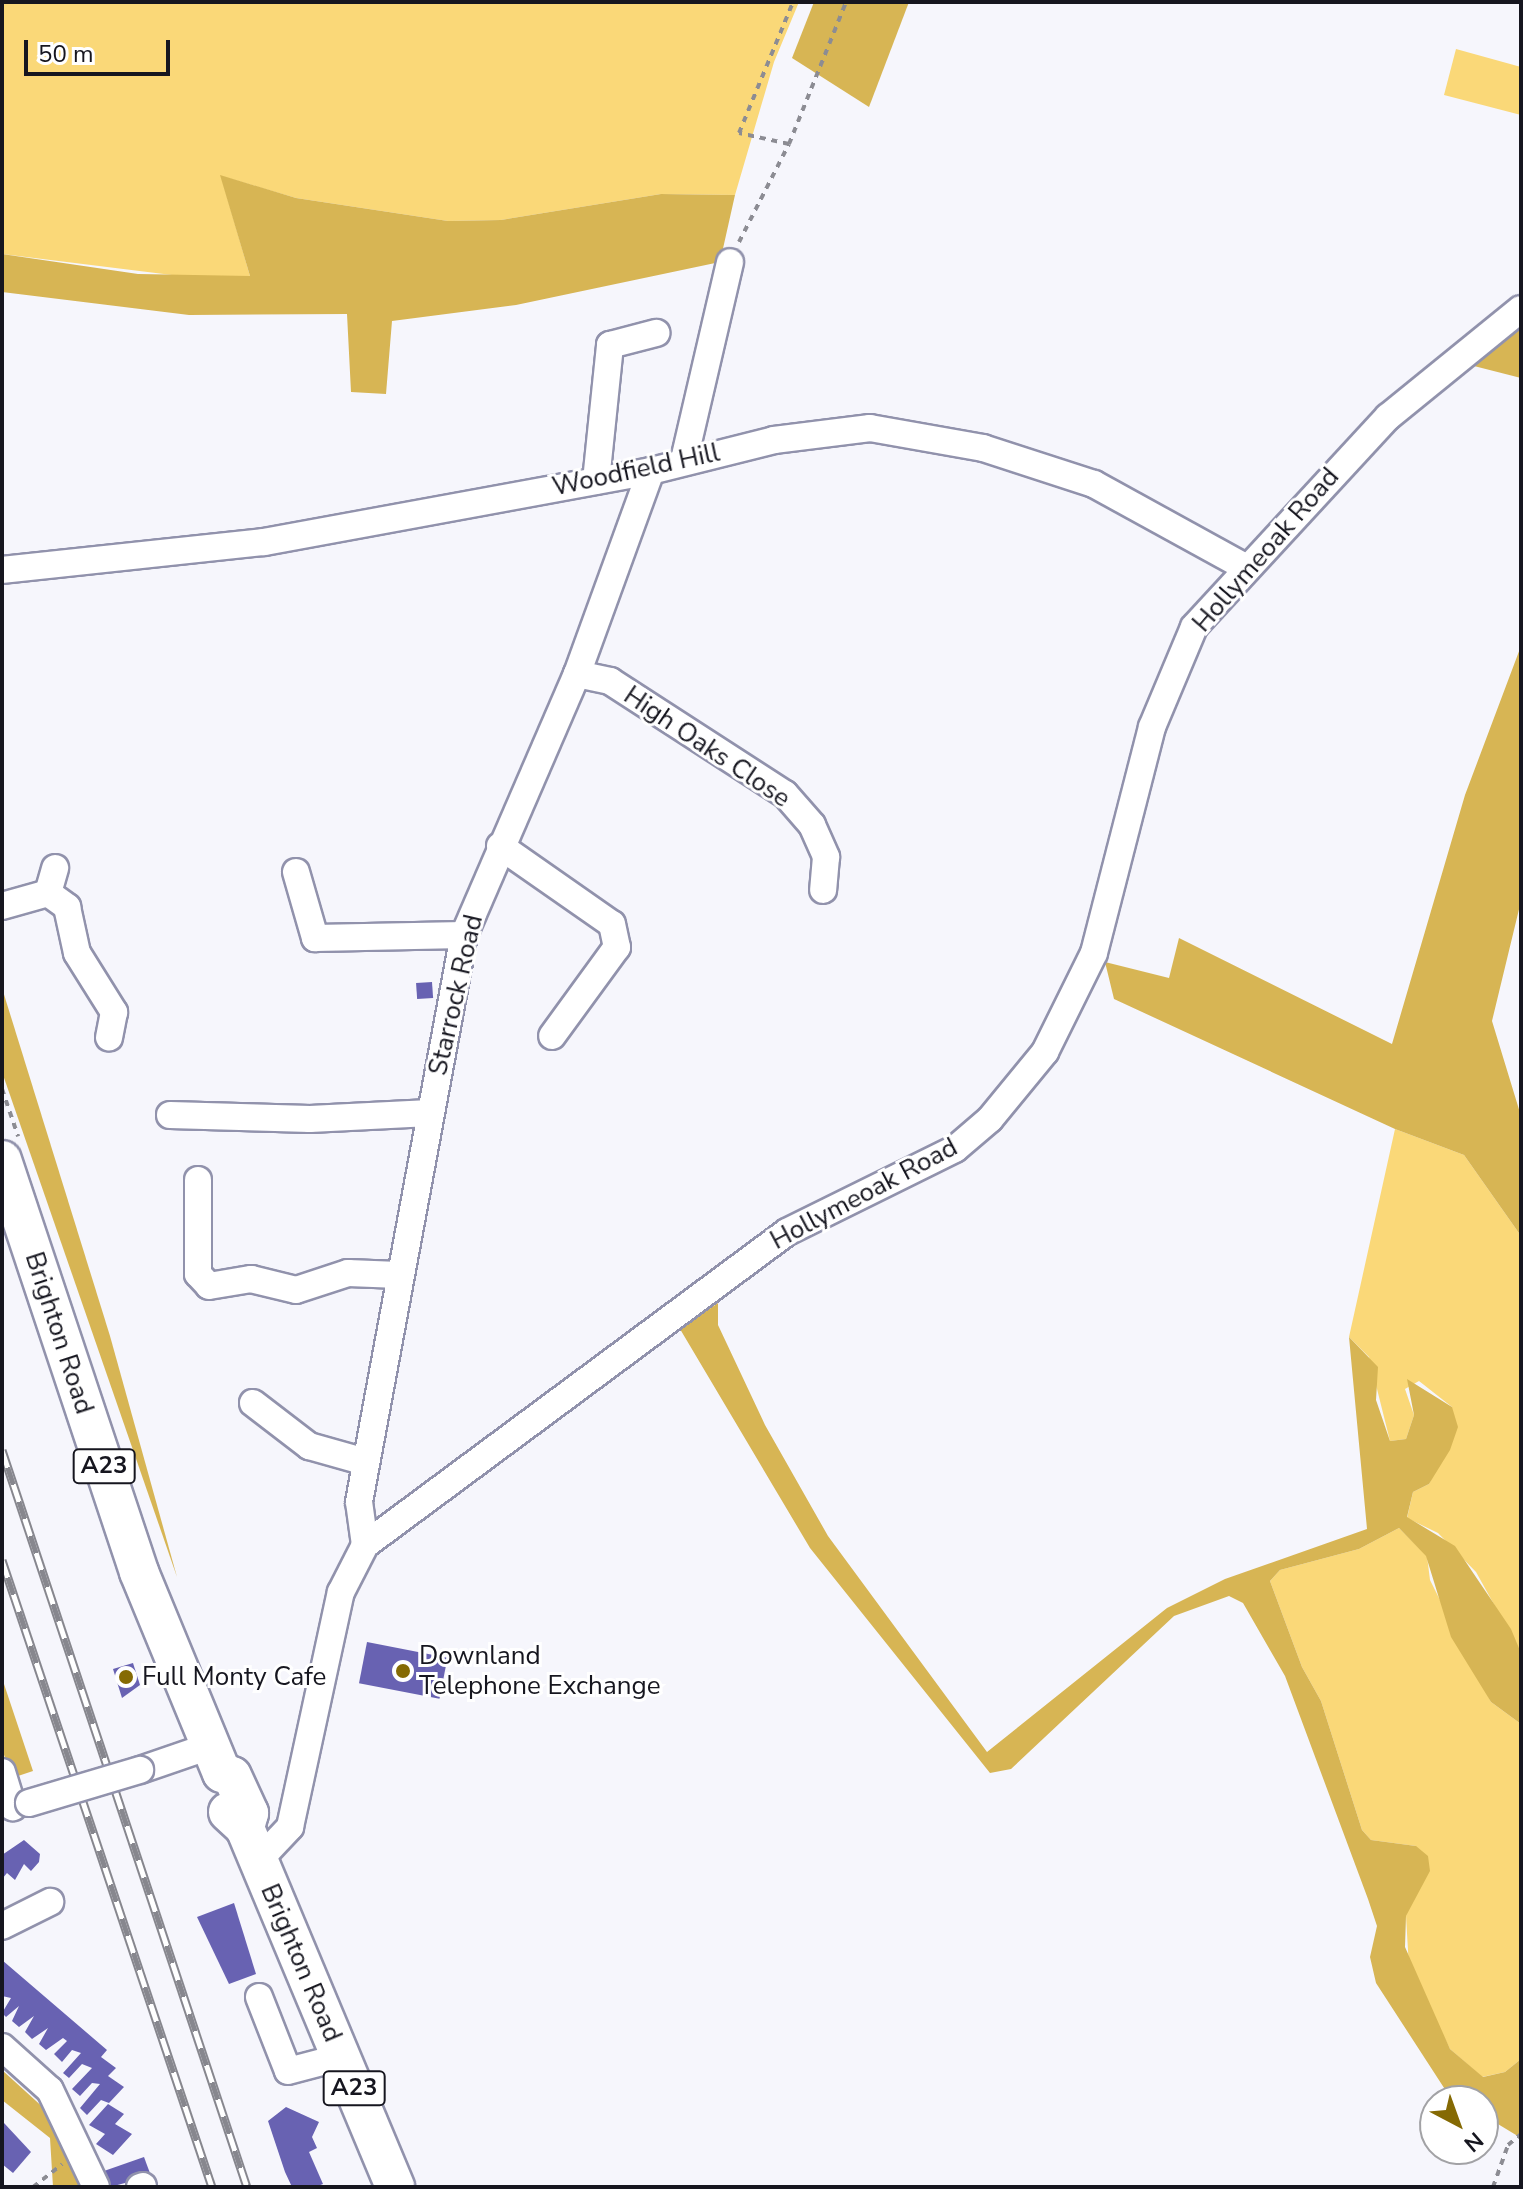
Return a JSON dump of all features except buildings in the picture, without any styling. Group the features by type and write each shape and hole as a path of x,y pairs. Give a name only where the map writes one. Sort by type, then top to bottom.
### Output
{"highway":[{"name":"Brighton Road","path":"2,1160 139,1572 216,1759 231,1775 249,1813 251,1844 395,2187"}],"street":[{"path":"684,460 730,262"},
{"name":"Hollymeoak Road","path":"251,1844 290,1827 341,1592 365,1545 787,1232 955,1149 990,1119 1045,1052 1094,953 1152,727 1194,627 1245,567 1388,417 1521,309"},
{"path":"596,481 610,345 656,333"},
{"name":"Woodfield Hill","path":"2,570 264,542 651,471 684,460 774,440 870,428 983,448 1094,484 1245,567"},
{"name":"Starrock Road","path":"365,1545 358,1528 366,1462 464,935 577,674 651,471"},
{"name":"High Oaks Close","path":"577,674 610,681 785,794 812,825 826,857 823,890"},
{"path":"500,846 612,924 627,952 552,1036"},
{"path":"296,872 315,938 464,935"},
{"path":"2,906 52,880 67,907 77,953 114,1012 109,1038"},
{"path":"170,1115 310,1119 430,1113"},
{"path":"198,1180 198,1274 209,1286 251,1279 296,1290 348,1273 399,1275"},
{"path":"253,1403 309,1446 366,1462"},
{"path":"2,1772 15,1807 140,1770 216,1759"},
{"path":"2,1926 50,1902"},
{"path":"259,1997 288,2071 341,2057"},
{"path":"2,2047 50,2090 96,2187"}],"path":[{"path":"789,144 739,133 793,2"},
{"path":"730,262 789,144 846,2"},
{"path":"1493,2187 1508,2145 1521,2134"},
{"path":"33,2187 80,2151"}],"shaded area":[{"path":"2,2 799,2 774,62 735,195 661,194 501,220 448,221 296,198 221,176 250,276 188,277 2,254"},
{"path":"814,2 909,2 869,107 792,58"},
{"path":"1456,49 1521,67 1521,115 1444,95"},
{"path":"220,175 296,198 448,221 501,220 661,194 735,195 720,262 516,305 392,321 386,394 351,392 347,314 189,315 2,292 2,254 138,274 250,276"},
{"path":"1521,325 1521,378 1474,366"},
{"path":"1521,646 1521,901 1492,1021 1521,1116 1521,1236 1464,1155 1395,1129 1114,999 1105,962 1169,978 1179,938 1392,1044 1465,795"},
{"path":"2,988 110,1336 177,1577 2,1072"},
{"path":"1395,1129 1464,1155 1521,1236 1521,1653 1476,1572 1438,1533 1407,1518 1413,1492 1429,1484 1438,1465 1452,1407 1419,1381 1405,1389 1414,1415 1406,1439 1390,1441 1369,1357 1349,1337"},
{"path":"718,1303 718,1325 765,1425 828,1536 987,1752 1167,1608 1225,1579 1367,1529 1349,1337 1378,1367 1376,1400 1390,1441 1406,1439 1414,1415 1407,1379 1452,1407 1458,1427 1450,1450 1429,1484 1413,1492 1407,1517 1455,1546 1511,1629 1521,1653 1521,1724 1491,1702 1451,1637 1426,1556 1399,1528 1359,1549 1280,1570 1270,1581 1302,1667 1321,1701 1362,1830 1371,1840 1416,1846 1428,1856 1430,1871 1406,1916 1405,1947 1450,2049 1483,2077 1505,2072 1521,2059 1521,2138 1499,2125 1499,2085 1442,2085 1376,1983 1370,1957 1377,1926 1368,1899 1285,1676 1243,1603 1229,1596 1174,1616 1011,1769 990,1773 810,1548 680,1329"},
{"path":"1399,1528 1427,1556 1430,1580 1491,1702 1521,1724 1521,2059 1505,2072 1482,2077 1450,2049 1409,1968 1406,1916 1416,1846 1371,1840 1362,1830 1321,1701 1302,1667 1270,1581 1280,1570 1359,1549"},
{"path":"2,1678 33,1771 12,1778 2,1749"},
{"path":"2,2070 58,2121 70,2147 65,2156 83,2187 53,2187 50,2138 2,2100"}],"railway":[{"path":"2,1450 247,2187"},
{"path":"2,1560 212,2187"}],"place":[{"name":"Downland Telephone Exchange","path":"403,1671"},
{"name":"Full Monty Cafe","path":"126,1677"}]}
